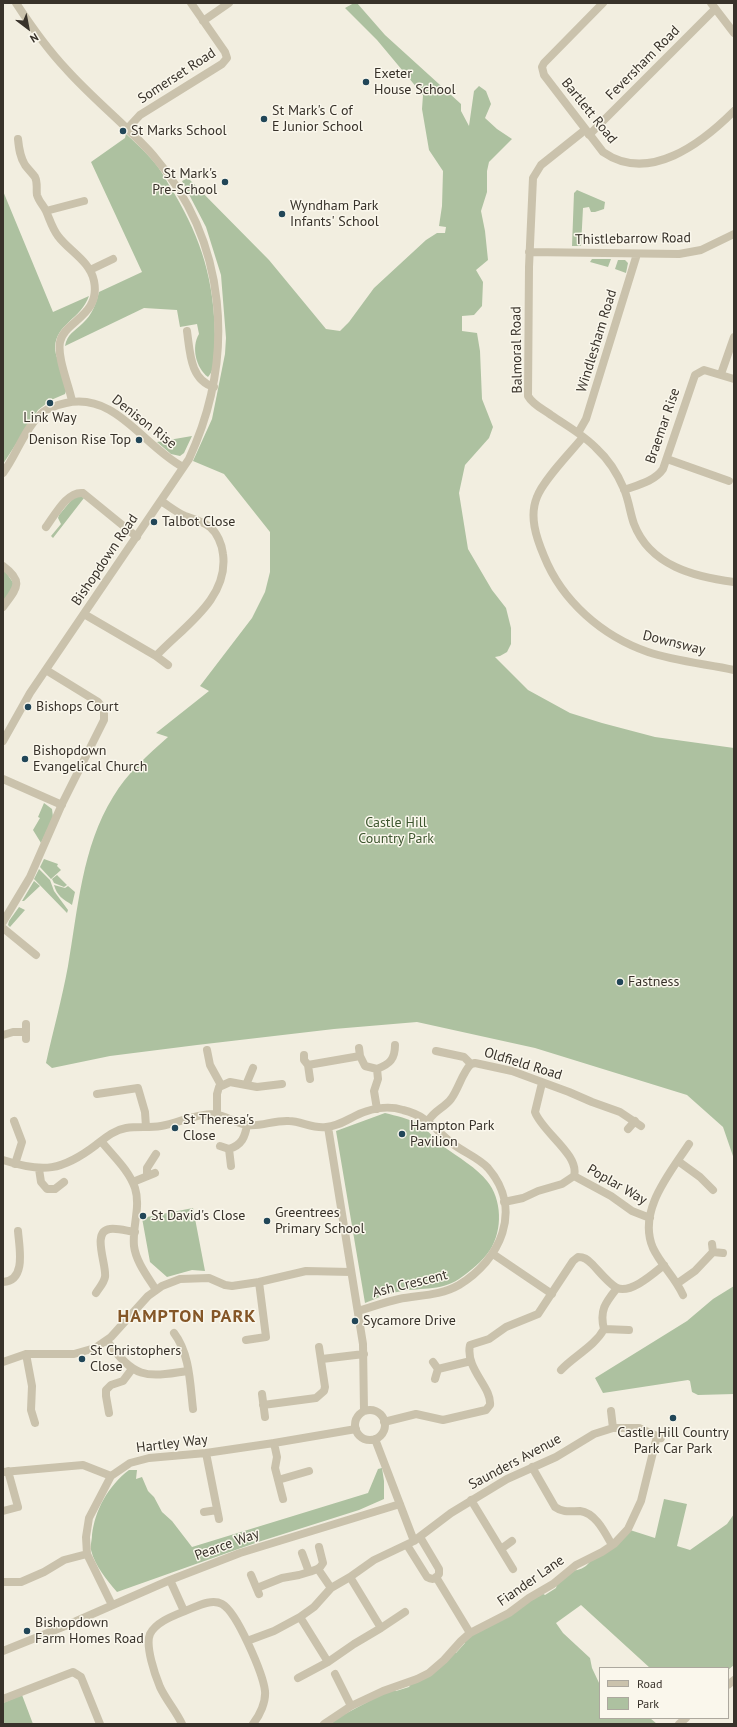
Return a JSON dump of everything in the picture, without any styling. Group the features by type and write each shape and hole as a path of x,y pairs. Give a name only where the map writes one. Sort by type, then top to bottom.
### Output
{"street":[{"name":"Bishopdown Road","path":"3,741 30,693 180,475 198,438 214,388 219,351 218,311 213,275 200,232 191,212 168,174 128,128 67,70 28,21 16,3"},
{"name":"Somerset Road","path":"128,128 140,115 222,64 227,58 225,52 191,3"},
{"path":"203,21 229,3"},
{"name":"Bartlett Road","path":"603,3 544,63 542,67 544,75 603,152 624,162 639,164 657,161 676,155 703,139 734,111"},
{"path":"713,6 734,33"},
{"name":"Feversham Road","path":"587,132 713,6"},
{"name":"Balmoral Road","path":"587,132 546,160 534,174 531,194 529,252 528,394 536,405 580,435 598,449 608,461 624,490 638,532 655,554 669,564 687,572 734,582"},
{"path":"18,139 21,156 35,178 38,198 46,211 51,225 58,236 74,251 90,270 95,289 92,301 86,313 64,333 60,340 61,359 72,402"},
{"path":"46,211 84,201"},
{"name":"Thistlebarrow Road","path":"529,252 637,254 690,253 701,250 734,234"},
{"name":"Windlesham Road","path":"580,435 637,254"},
{"path":"90,270 113,260"},
{"path":"187,331 190,352 197,376 203,383 214,388"},
{"path":"721,374 734,337"},
{"name":"Braemar Rise","path":"624,490 659,475 667,459 695,375 704,370 734,379"},
{"name":"Denison Rise","path":"3,473 37,417 50,408 72,402 84,401 96,403 115,412 165,456 183,467"},
{"name":"Downsway","path":"580,435 540,490 534,505 534,521 538,540 545,559 560,586 576,605 592,620 609,633 629,644 662,656 734,670"},
{"path":"667,459 729,481"},
{"path":"46,526 74,493 83,493 137,537"},
{"path":"156,656 210,602 219,584 223,568 222,550 213,530 206,524 183,515 162,501"},
{"path":"3,566 13,574 17,583 15,592 3,607"},
{"path":"84,614 156,656 168,665"},
{"path":"3,922 30,877 62,805 103,723 105,713 98,702 46,670"},
{"path":"3,779 62,805"},
{"path":"3,928 36,955"},
{"path":"3,1035 13,1032 26,1035 26,1024"},
{"path":"308,1065 360,1052 366,1066 377,1069 388,1064 393,1059 395,1054 395,1045"},
{"path":"208,1050 210,1065 221,1086"},
{"path":"436,1051 464,1058 471,1064"},
{"path":"304,1055 304,1060 308,1065 310,1079"},
{"name":"Oldfield Road","path":"428,1120 434,1112 451,1100 471,1064 512,1071 617,1110 638,1123 628,1129"},
{"path":"246,1085 253,1068"},
{"path":"377,1069 378,1079 374,1090 377,1109"},
{"path":"217,1115 216,1094 221,1086 230,1082 257,1087 282,1084"},
{"path":"542,1083 535,1112 551,1136 572,1159 575,1169 574,1176"},
{"path":"97,1094 137,1084 145,1112 146,1127"},
{"name":"Ash Crescent","path":"328,1127 336,1126 357,1115 377,1109 398,1108 409,1111 428,1120 453,1144 486,1166 497,1182 504,1202 506,1216 501,1240 493,1254 471,1276 453,1288 436,1294 398,1299 358,1311"},
{"path":"3,1160 39,1169 54,1167 72,1161 120,1130 162,1126 207,1114 217,1115 247,1125 261,1125 287,1120 314,1126 328,1127 364,1354 364,1411 357,1418 356,1429 363,1438 375,1439 382,1434 384,1422 381,1415 375,1411 364,1411"},
{"path":"14,1121 22,1142 16,1164"},
{"path":"220,1146 229,1148 234,1147 243,1141 247,1125"},
{"path":"101,1141 125,1169 133,1182 137,1196 134,1246 138,1258 156,1290"},
{"path":"683,1295 678,1283 655,1251 650,1239 650,1218 652,1205 657,1193 689,1144"},
{"path":"229,1148 231,1166"},
{"path":"133,1182 151,1174 147,1168 156,1154"},
{"path":"678,1161 700,1177 713,1190"},
{"path":"39,1169 41,1182 46,1189 55,1189 64,1182"},
{"name":"Poplar Way","path":"504,1202 523,1198 538,1191 562,1184 574,1176 611,1196 632,1212 650,1218"},
{"path":"96,1293 103,1282 105,1275 100,1241 101,1235 106,1230 111,1229 135,1232"},
{"path":"3,1282 14,1278 19,1271 18,1230"},
{"path":"678,1283 695,1271 712,1248 723,1253"},
{"path":"493,1254 552,1294"},
{"path":"384,1422 416,1414 443,1420 486,1410 490,1405 489,1398 471,1361 470,1345 489,1339 506,1326 536,1316 541,1312 573,1261 580,1257 586,1259 617,1288 626,1288 637,1284 664,1265"},
{"path":"3,1362 26,1354 74,1354 88,1350 107,1341 140,1303 156,1290 174,1281 190,1278 209,1278 228,1286 259,1282 306,1271 351,1272"},
{"path":"246,1340 266,1337 259,1282"},
{"path":"604,1329 601,1319 602,1312 617,1288"},
{"path":"604,1329 628,1330"},
{"path":"561,1370 596,1340 604,1329"},
{"path":"174,1334 183,1349 188,1371 193,1409"},
{"path":"107,1341 121,1360 140,1373 154,1376 188,1371"},
{"path":"263,1405 316,1398 322,1394 325,1386 319,1347"},
{"path":"26,1354 32,1386 31,1410 35,1423"},
{"path":"322,1359 364,1354"},
{"path":"438,1369 471,1361"},
{"path":"433,1362 438,1369"},
{"path":"109,1414 106,1390 112,1385 123,1381 132,1368"},
{"path":"435,1379 438,1369"},
{"path":"262,1394 265,1417"},
{"path":"611,1411 613,1428"},
{"name":"Saunders Avenue","path":"247,1641 274,1631 300,1618 314,1607 331,1588 350,1578 374,1560 414,1541 471,1500 506,1479 563,1453 594,1434 613,1428 639,1428 660,1437"},
{"name":"Hartley Way","path":"112,1605 87,1554 86,1537 88,1518 111,1476 130,1463 140,1460 274,1444 356,1429"},
{"name":"Fiander Lane","path":"324,1724 351,1706 388,1688 417,1679 429,1673 470,1633 509,1613 529,1598 553,1584 576,1565 602,1552 612,1545 628,1528 641,1501 660,1437"},
{"path":"375,1439 427,1578 432,1579 436,1577 440,1574 439,1569 414,1541"},
{"path":"274,1444 277,1457 275,1468 283,1499"},
{"path":"206,1453 218,1519"},
{"path":"3,1511 18,1507 5,1471 83,1465 111,1476"},
{"path":"532,1467 555,1507 565,1511 581,1511 587,1513 600,1525 612,1545"},
{"path":"278,1480 309,1471"},
{"path":"471,1500 513,1569"},
{"name":"Pearce Way","path":"3,1650 170,1580 258,1547 400,1504"},
{"path":"204,1512 217,1510"},
{"path":"501,1549 512,1541"},
{"path":"251,1575 258,1591 282,1578 299,1575 318,1569 324,1562 319,1547"},
{"path":"302,1553 309,1572"},
{"path":"3,1582 21,1582 64,1560 87,1554"},
{"path":"318,1569 331,1588"},
{"path":"436,1577 470,1633"},
{"path":"350,1578 381,1628"},
{"path":"170,1580 184,1611"},
{"path":"182,1724 160,1687 154,1670 149,1642 150,1635 154,1628 166,1619 211,1602 222,1604 230,1612 247,1641 257,1664 265,1691 264,1704 253,1724"},
{"path":"298,1678 328,1662 405,1612"},
{"path":"300,1618 328,1662"},
{"path":"3,1699 73,1672 81,1677 100,1724"},
{"path":"335,1674 351,1706"}],"green space":[{"name":"Castle Hill Country Park","path":"357,3 385,35 461,104 461,111 469,126 474,91 479,86 486,91 491,104 485,118 497,129 512,139 489,162 487,171 487,192 481,211 488,260 476,270 483,282 482,306 474,315 462,316 462,331 477,333 480,351 482,399 493,427 489,438 465,465 459,493 468,549 492,590 506,608 511,628 511,644 507,652 495,657 528,690 570,713 655,737 734,748 734,1159 723,1127 687,1095 535,1048 417,1022 334,1029 197,1045 110,1056 52,1068 46,1063 66,978 78,901 88,857 94,836 103,816 113,797 125,780 138,765 168,737 156,733 209,691 200,686 252,618 265,592 270,572 270,532 224,474 193,461 212,419 225,354 226,338 221,275 206,227 182,181 188,178 269,260 326,329 340,331 349,322 374,288 426,240 437,233 445,233 446,227 439,226 442,206 443,171 429,150 422,109 423,95 377,40 345,8"},
{"path":"126,134 147,154 160,170 184,210 199,244 209,279 214,316 215,358 213,368 208,377 200,368 196,357 195,345 199,334 197,324 180,327 177,310 144,308 65,346 69,336 86,320 91,313 99,292 142,272 91,162 125,138"},
{"path":"577,190 605,202 604,209 595,212 591,212 589,207 583,208 581,246 572,246 574,193"},
{"path":"3,191 53,312 89,296 85,304 64,327 56,339 56,353 67,382 65,394 51,400 38,410 3,464"},
{"path":"592,259 611,259 608,267 590,262"},
{"path":"618,260 625,260 628,263 626,273 615,269"},
{"path":"192,436 184,453 180,456 171,454 157,442"},
{"path":"79,495 84,498 53,538 51,536 61,524 58,518 59,515 74,497"},
{"path":"3,568 14,584 3,604"},
{"path":"44,803 52,809 53,817 41,843 33,830 40,818 38,817"},
{"path":"44,859 58,864 57,866 61,870 51,879 40,867"},
{"path":"39,869 50,880 54,891 68,910 67,913 34,879"},
{"path":"57,875 67,885 64,887 54,883 52,879"},
{"path":"34,881 40,886 24,901 22,901"},
{"path":"54,885 65,888 68,886 75,892 72,905 59,895"},
{"path":"19,907 25,910 10,927 8,925 9,921"},
{"path":"385,1113 407,1119 422,1127 444,1147 483,1176 492,1188 496,1197 499,1224 490,1250 476,1266 459,1279 437,1288 393,1293 365,1303 336,1131"},
{"path":"193,1208 205,1271 192,1270 167,1277 150,1262 142,1218"},
{"path":"734,1286 734,1394 698,1395 692,1392 690,1381 688,1380 603,1393 595,1378 687,1321 713,1299"},
{"path":"382,1468 384,1499 359,1510 258,1542 117,1592 98,1567 91,1550 94,1526 99,1508 115,1483 129,1470 137,1470 136,1479 142,1477 148,1491 154,1497 162,1512 172,1521 192,1547 368,1493 378,1469"},
{"path":"664,1499 687,1504 677,1546 690,1550 727,1524 734,1514 734,1665 729,1669 729,1667 649,1667 581,1605 556,1623 563,1633 590,1658 592,1668 599,1683 599,1719 651,1719 657,1724 327,1724 393,1688 396,1691 409,1687 453,1652 456,1653 465,1643 465,1639 542,1593 545,1595 556,1588 557,1584 574,1570 581,1569 630,1530 655,1538"},
{"path":"22,1695 33,1724 3,1724 3,1703"}],"place":[{"name":"Exeter House School","path":"366,82"},
{"name":"St Mark's C of E Junior School","path":"264,119"},
{"name":"St Marks School","path":"123,131"},
{"name":"St Mark's Pre-School","path":"225,182"},
{"name":"Wyndham Park Infants' School","path":"282,214"},
{"name":"Link Way","path":"50,403"},
{"name":"Denison Rise Top","path":"139,440"},
{"name":"Talbot Close","path":"154,522"},
{"name":"Bishops Court","path":"28,707"},
{"name":"Bishopdown Evangelical Church","path":"25,759"},
{"name":"Fastness","path":"620,982"},
{"name":"St Theresa's Close","path":"175,1128"},
{"name":"Hampton Park Pavilion","path":"402,1134"},
{"name":"St David's Close","path":"143,1216"},
{"name":"Greentrees Primary School","path":"267,1221"},
{"name":"Sycamore Drive","path":"355,1321"},
{"name":"St Christophers Close","path":"82,1359"},
{"name":"Castle Hill Country Park Car Park","path":"673,1418"},
{"name":"Bishopdown Farm Homes Road","path":"27,1631"}],"district":[{"name":"HAMPTON PARK","path":"187,1317"}]}
